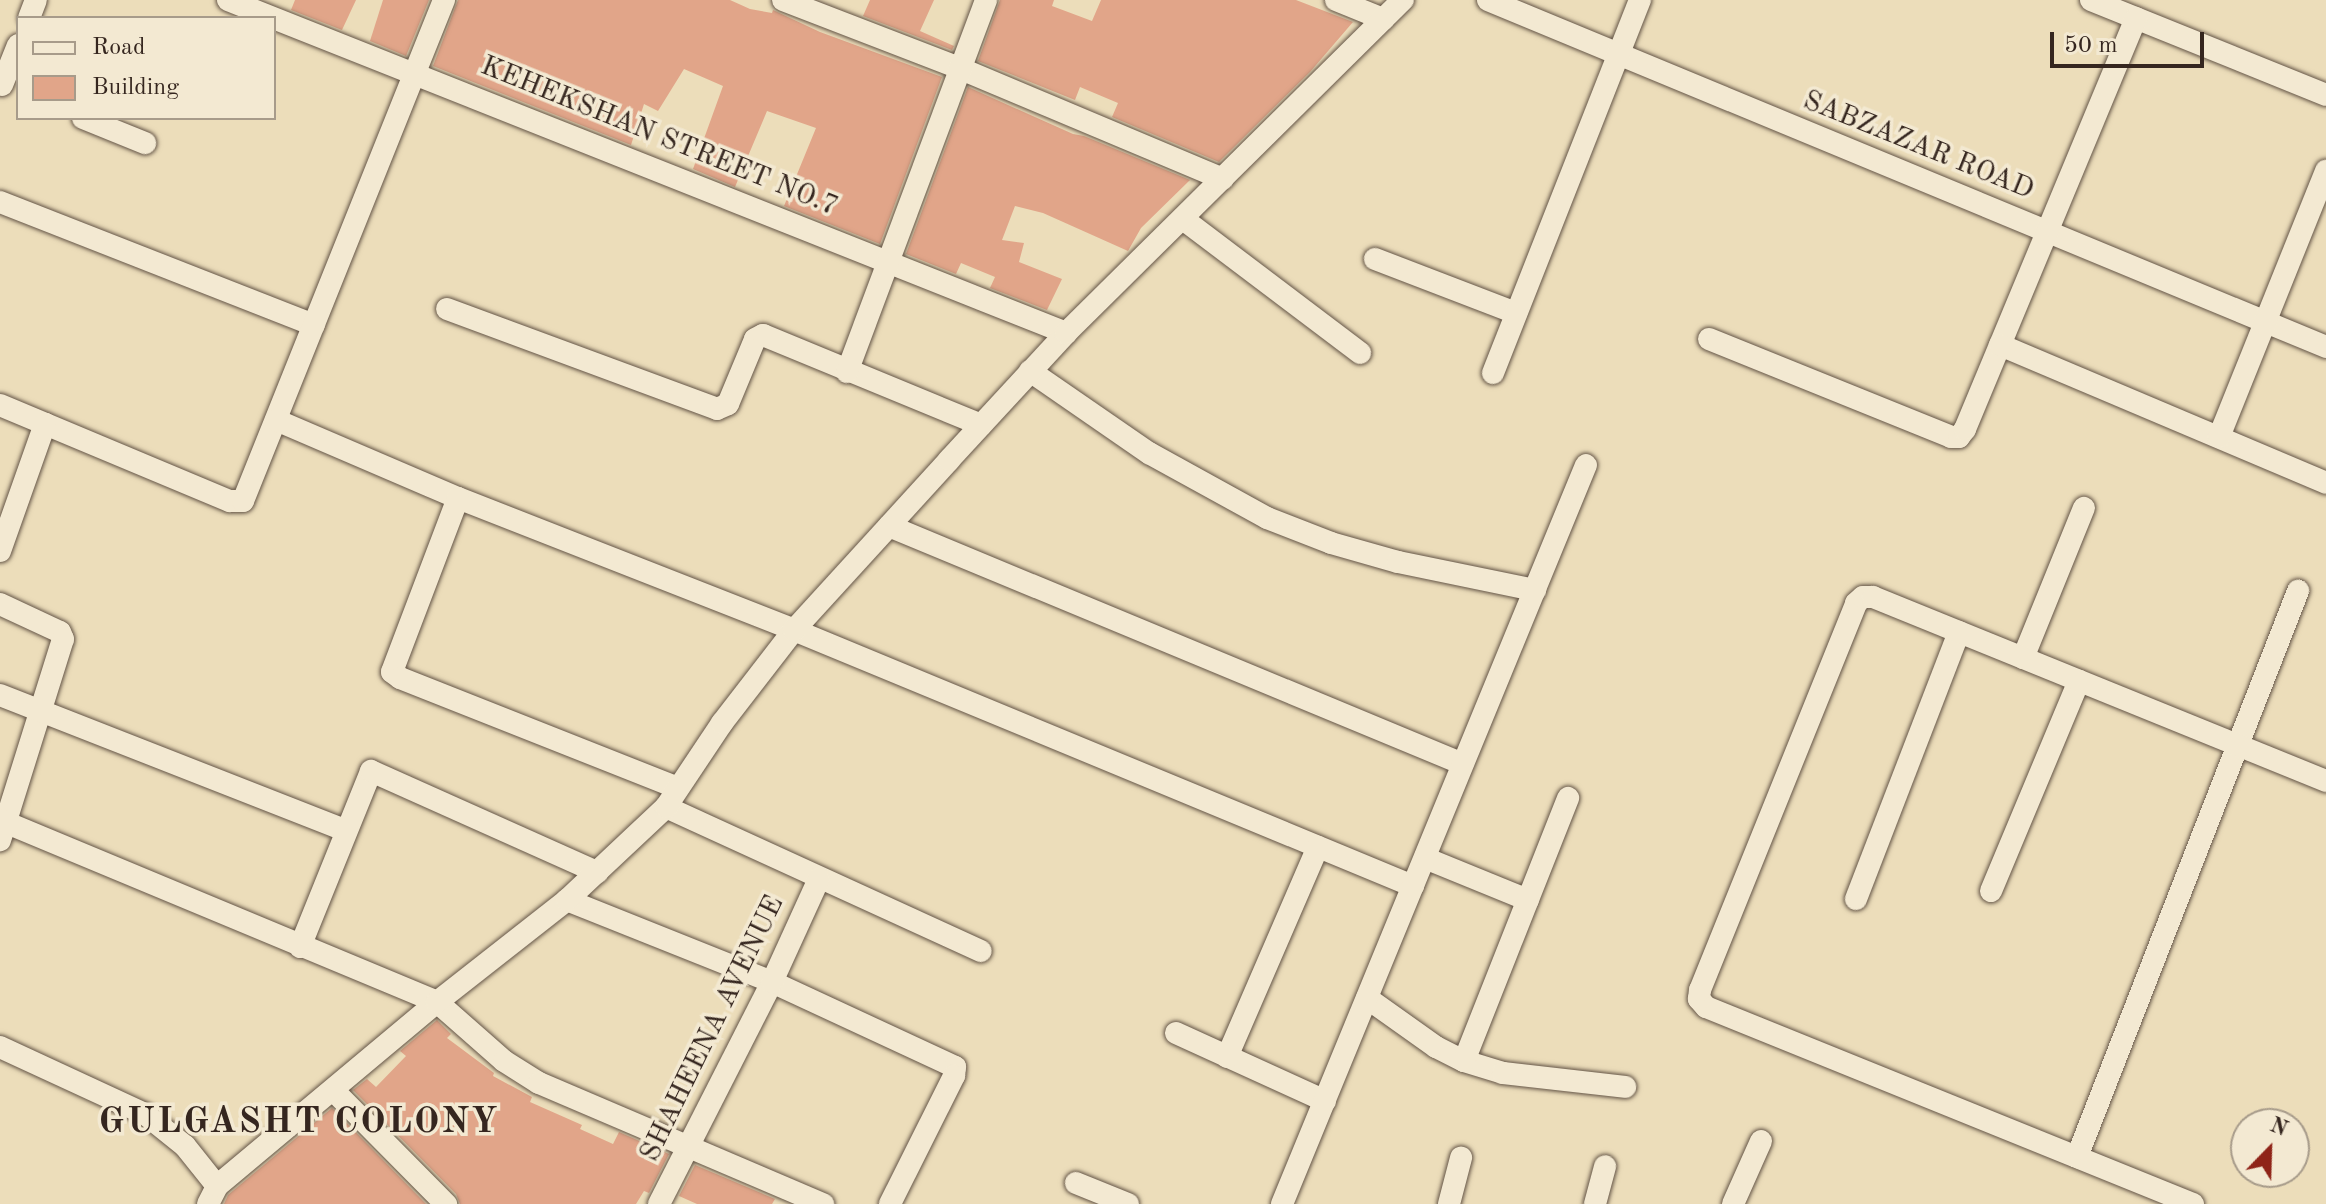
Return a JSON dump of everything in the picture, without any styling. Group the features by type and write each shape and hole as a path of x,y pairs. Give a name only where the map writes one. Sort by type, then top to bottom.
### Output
{"street":[{"name":"KEHEKSHAN STREET NO.7","path":"228,0 270,16"},
{"path":"0,405 230,501 243,501 444,0"},
{"path":"847,372 986,0"},
{"path":"1336,0 1383,19"},
{"path":"0,1047 145,1114 185,1146 213,1195 437,1002 567,900 672,798 722,723 794,630 1030,371 1403,0"},
{"name":"SABZAZAR ROAD","path":"1488,0 2326,347"},
{"path":"1493,373 1640,0"},
{"path":"2091,0 2129,11 2326,95"},
{"path":"790,1 1223,179"},
{"path":"1709,339 1951,437 1959,437 2047,232 2129,11"},
{"name":"KEHEKSHAN STREET NO.7","path":"276,18 1066,333"},
{"path":"7,87 16,53"},
{"path":"88,120 145,143"},
{"path":"2219,437 2326,171"},
{"path":"0,202 314,325"},
{"path":"1183,219 1360,353"},
{"path":"1375,259 1516,313"},
{"path":"447,309 708,408 724,408 728,404 757,336 981,425"},
{"path":"2000,345 2326,483"},
{"path":"1030,371 1149,453 1267,518 1331,543 1398,562 1535,590"},
{"path":"276,420 458,498 794,630 1413,886"},
{"path":"0,551 45,424"},
{"path":"1282,1204 1586,465"},
{"path":"458,498 392,672 672,798 819,879 981,951"},
{"path":"2023,658 2084,508"},
{"path":"889,526 1463,764"},
{"path":"2077,1157 2298,591"},
{"path":"2193,1204 1706,1007 1699,999 1700,990 1856,603 1863,597 1873,597 2326,781"},
{"path":"0,604 60,632 63,639 2,828 437,1002 504,1061 539,1083 823,1204"},
{"path":"1856,899 1959,632"},
{"path":"1991,891 2079,681"},
{"path":"0,695 345,830"},
{"path":"300,947 371,771 597,872"},
{"path":"1464,1061 1568,798"},
{"path":"1227,1057 1318,847"},
{"path":"1425,858 1528,900"},
{"name":"SHAHEENA AVENUE","path":"659,1204 772,982 819,879"},
{"path":"567,900 772,982 955,1067 954,1076 890,1204"},
{"path":"1367,998 1436,1047 1464,1061 1503,1073 1625,1087"},
{"path":"1176,1033 1325,1101"},
{"path":"333,1090 446,1204"},
{"path":"1733,1204 1761,1141"},
{"path":"1449,1204 1461,1158"},
{"path":"1595,1204 1605,1166"},
{"path":"1076,1183 1128,1204"}],"building":[{"path":"295,0 356,0 342,30 291,10"},
{"path":"383,0 429,0 406,56 370,41"},
{"path":"458,0 730,0 750,9 772,13 773,10 820,32 942,77 880,244 784,206 816,128 767,111 735,187 693,169 723,86 684,69 658,111 644,104 631,145 433,66"},
{"path":"870,0 934,0 920,31 954,46 952,50 863,16"},
{"path":"1000,0 1054,0 1052,6 1092,21 1101,0 1296,0 1353,22 1310,72 1219,162 1112,117 1118,103 1080,87 1075,100 978,61"},
{"path":"968,87 1073,134 1190,180 1141,228 1128,251 1043,213 1015,206 1002,240 1024,243 1019,262 1062,279 1047,310 990,288 995,277 961,263 956,274 906,254"},
{"path":"437,1020 451,1034 447,1038 494,1073 493,1076 532,1097 530,1102 582,1125 580,1129 613,1144 619,1132 669,1154 649,1193 644,1191 636,1204 460,1204 456,1194 353,1090 367,1079 376,1087 406,1056 400,1051"},
{"path":"332,1108 426,1204 224,1204 228,1195"},
{"path":"695,1165 775,1199 772,1204 697,1204 679,1196"}],"district":[{"name":"GULGASHT COLONY","path":"299,1124"}]}
